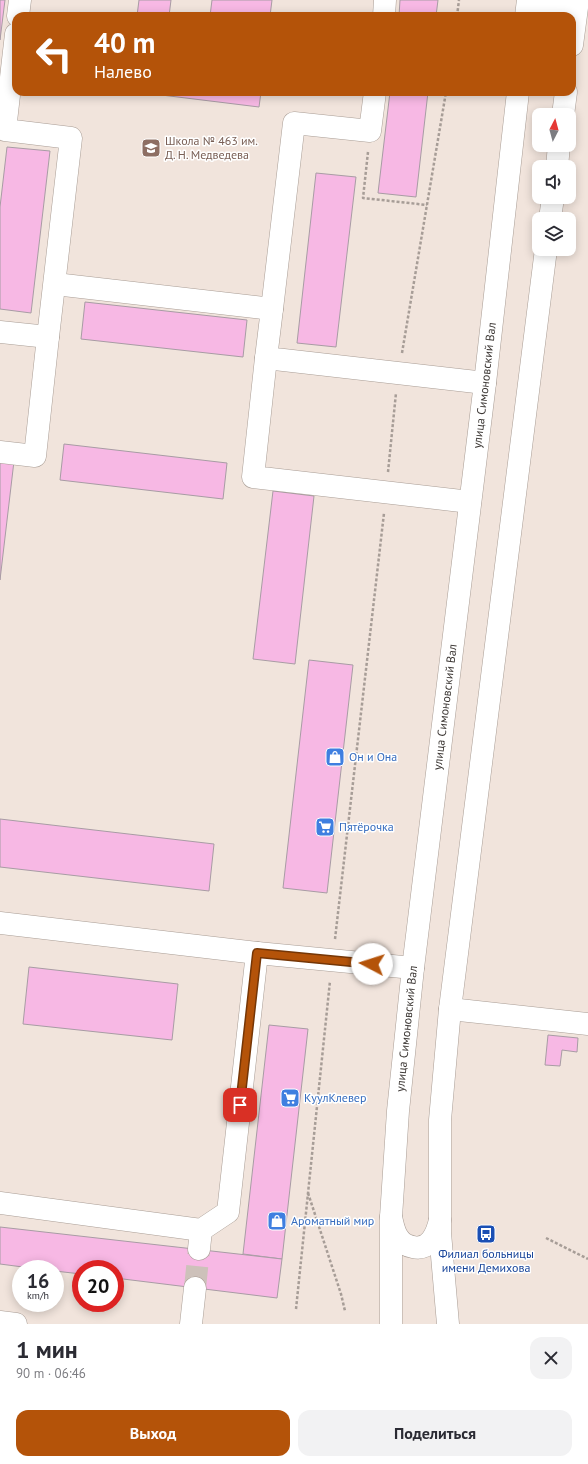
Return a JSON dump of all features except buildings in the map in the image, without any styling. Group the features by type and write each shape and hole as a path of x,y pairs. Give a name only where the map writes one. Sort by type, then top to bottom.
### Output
{"main road":[{"path":"18,12 20,0"},
{"path":"384,12 386,0"},
{"path":"526,12 528,0"},
{"path":"537,0 545,7 554,9 562,9 570,5 574,0"},
{"path":"576,15 578,0"},
{"path":"0,452 35,456 71,138 5,130 12,69"},
{"path":"374,96 370,131 294,123 253,477 470,502"},
{"name":"улица Симоновский Вал","path":"391,1324 391,1217 398,1111 413,968 485,383 518,96"},
{"path":"564,108 565,96"},
{"path":"448,1324 440,1220 440,1120 450,1009 545,256"},
{"path":"55,284 272,309"},
{"path":"0,332 48,337"},
{"path":"266,358 485,383"},
{"path":"0,923 257,953 413,968"},
{"path":"0,1203 200,1240 228,1212 257,953"},
{"path":"450,1009 588,1024"},
{"path":"391,1217 394,1230 399,1240 407,1246 417,1248 426,1246 433,1239 440,1220"},
{"path":"191,1324 195,1288"},
{"path":"0,1322 16,1324"}],"path":[{"path":"458,12 459,0"},
{"path":"296,1309 332,961 386,492 398,373 445,96"},
{"path":"370,131 363,198 426,205"},
{"path":"307,1192 341,1294 345,1311"},
{"path":"546,1238 588,1260"}],"tunnel":[{"path":"195,1288 199,1249"}],"place":[{"name":"Школа № 463 им. Д. Н. Медведева","path":"151,148"},
{"name":"Он и Она","path":"335,757"},
{"name":"Пятёрочка","path":"325,827"},
{"name":"КуулКлевер","path":"290,1098"},
{"name":"Ароматный мир","path":"277,1221"},
{"name":"Филиал больницы имени Демихова","path":"486,1234"}],"route":[{"path":"240,1105 257,953 372,964"}]}
